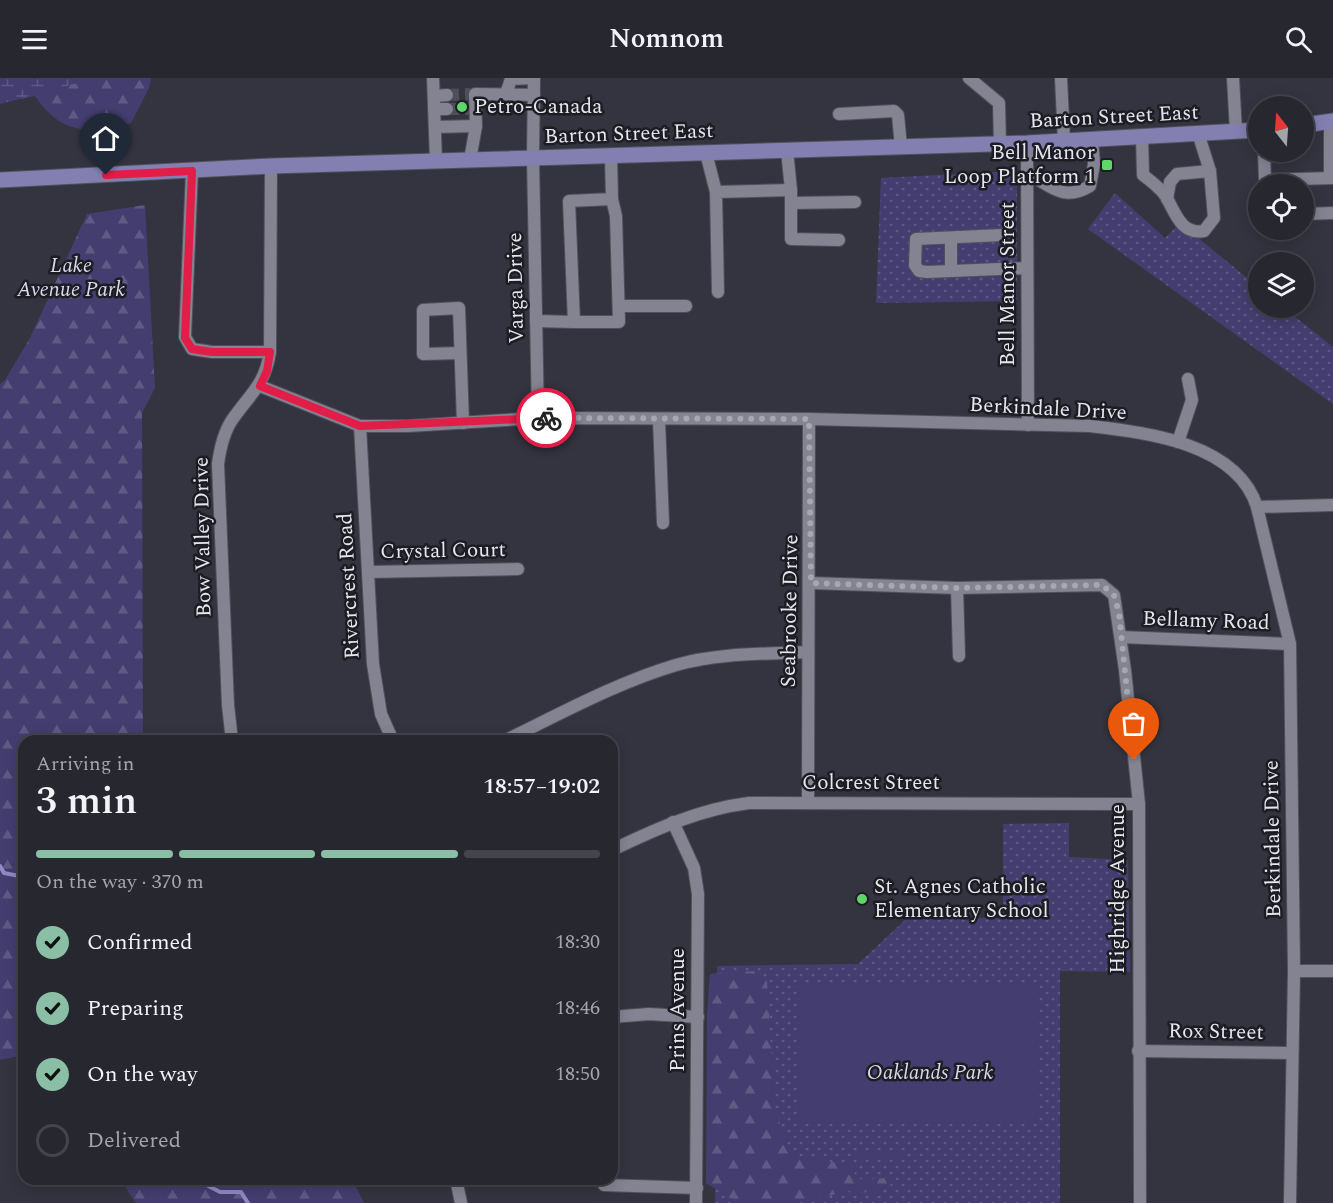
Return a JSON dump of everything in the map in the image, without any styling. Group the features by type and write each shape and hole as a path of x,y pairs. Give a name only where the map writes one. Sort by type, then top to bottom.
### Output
{"main road":[{"path":"1314,124 1331,121"},
{"name":"Barton Street East","path":"0,180 271,166 1027,143 1248,130"}],"street":[{"path":"433,78 440,96 441,109 435,127 436,161"},
{"path":"506,94 511,79 534,78"},
{"name":"Varga Drive","path":"534,78 533,158 538,418"},
{"path":"969,78 999,103 1000,144"},
{"path":"1061,78 1064,141"},
{"path":"1233,78 1236,131"},
{"path":"470,160 476,126 473,94 534,95"},
{"path":"839,114 894,111 898,114 901,147"},
{"path":"1314,179 1332,178 1331,121"},
{"path":"435,127 476,126"},
{"path":"1142,136 1143,175 1167,199 1186,229 1194,233 1204,231 1214,218 1210,171 1198,133"},
{"path":"1027,173 1061,192 1076,194 1090,186 1094,165 1092,139"},
{"name":"Bell Manor Street","path":"1027,143 1028,425"},
{"path":"787,150 791,197 791,239 839,240"},
{"path":"706,153 716,192 718,292"},
{"path":"536,321 619,322 616,216 612,199 611,156"},
{"name":"Bow Valley Drive","path":"231,735 228,705 218,464 220,448 231,421 260,386 267,371 270,352 271,166"},
{"path":"192,171 185,338 192,349 212,352 270,352"},
{"path":"1167,199 1170,182 1177,174 1210,171"},
{"path":"716,192 855,202"},
{"path":"574,322 569,201 612,199"},
{"path":"1314,214 1333,213"},
{"path":"1002,235 916,239 915,265 919,271 1027,268"},
{"path":"951,238 951,270"},
{"path":"619,306 686,306"},
{"path":"460,353 423,354 423,310 459,308 463,423"},
{"path":"1178,442 1192,400 1188,379"},
{"name":"Berkindale Drive","path":"260,386 360,426 538,418 809,419 1121,430 1178,442 1216,458 1238,472 1252,490 1290,644 1294,971 1290,1203"},
{"name":"Seabrooke Drive","path":"808,802 808,652 811,583 809,419"},
{"path":"659,420 663,523"},
{"name":"Rivercrest Road","path":"360,426 376,690 381,714 390,735"},
{"path":"1257,507 1333,505"},
{"name":"Crystal Court","path":"368,572 518,569"},
{"name":"Highridge Avenue","path":"811,583 957,588 1102,585 1114,595 1139,804 1140,1203"},
{"path":"957,588 959,656"},
{"name":"Bellamy Road","path":"1120,638 1290,644"},
{"path":"517,735 630,681 678,664 731,656 808,652"},
{"name":"Colcrest Street","path":"618,847 673,822 718,807 808,802 1139,804"},
{"name":"Prins Avenue","path":"673,822 694,868 698,894 696,1203"},
{"path":"1294,971 1333,971"},
{"path":"618,1017 649,1014 698,1017"},
{"name":"Rox Street","path":"1138,1051 1292,1053"},
{"path":"457,1185 461,1203"},
{"path":"604,1185 697,1188"}],"green space":[{"path":"0,78 151,78 149,88 131,123 89,130 66,125 45,109 35,96 0,103"},
{"path":"0,78 96,78 0,104"},
{"path":"1017,171 1017,301 876,303 881,178"},
{"path":"1115,193 1165,238 1180,223 1248,279 1248,318 1297,318 1333,347 1333,404 1088,229"},
{"name":"Lake Avenue Park","path":"145,205 155,388 142,413 143,735 18,735 18,1056 0,1060 0,384 5,380 30,338 87,214"},
{"name":"Oaklands Park","path":"1069,823 1069,857 1128,860 1130,972 1060,971 1060,1203 715,1203 717,966 858,964 907,918 1003,918 1003,824"},
{"path":"755,971 767,981 775,1109 790,1152 801,1157 857,1166 853,1179 889,1178 891,1187 874,1193 850,1191 797,1203 738,1203 706,1183 707,1015 710,974"},
{"path":"800,984 1039,985 1038,1124 799,1123"},
{"path":"859,1150 907,1150 907,1160 859,1160"},
{"path":"124,1185 355,1185 364,1203 136,1203"}],"waterway":[{"path":"0,866 4,873 18,876"},
{"path":"207,1185 220,1192 241,1192 248,1203"}],"tunnel":[{"path":"447,95 470,94"},
{"path":"447,109 470,109"}],"way so far":[{"path":"546,418 809,419 811,583 957,588 1102,585 1114,595 1119,613 1134,760"}],"place":[{"name":"Petro-Canada","path":"462,107"},
{"name":"Bell Manor Loop Platform 1","path":"1107,165"},
{"name":"St. Agnes Catholic Elementary School","path":"862,899"}],"route":[{"path":"106,175 192,171 185,338 192,349 212,352 270,352 267,371 260,386 360,426 408,426 546,418"}]}
